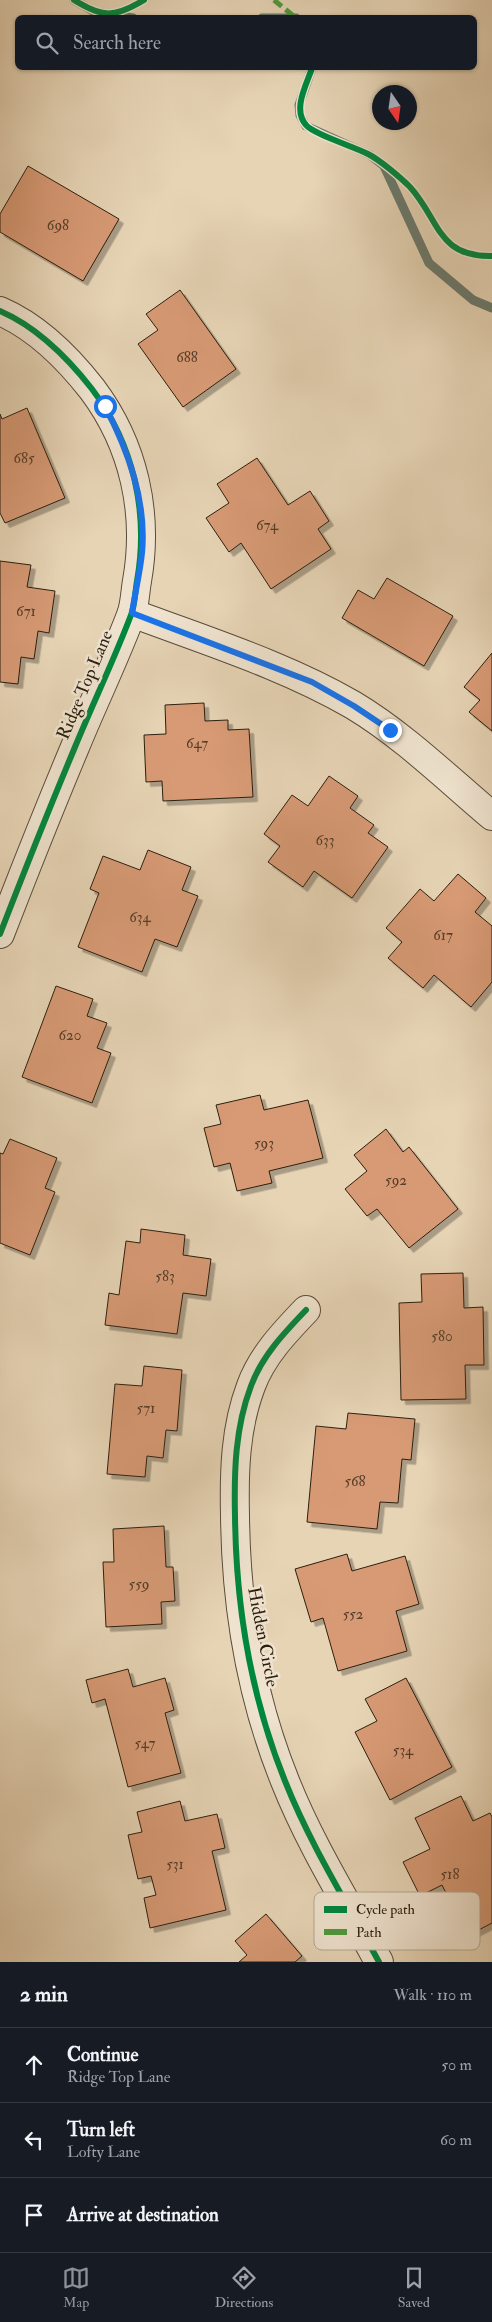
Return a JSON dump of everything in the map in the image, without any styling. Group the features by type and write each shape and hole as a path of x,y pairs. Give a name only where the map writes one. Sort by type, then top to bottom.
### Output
{"street":[{"name":"Ridge Top Lane","path":"0,312 18,319 54,346 105,406 123,442 135,478 141,513 142,552 132,613 48,812 0,934"},
{"path":"132,613 312,682 354,706 390,730 492,816"},
{"name":"Hidden Circle","path":"306,1310 283,1333 265,1358 243,1410 234,1478 235,1560 239,1604 247,1653 272,1747 302,1818 342,1892"},
{"name":"Hidden Circle","path":"373,1950 379,1962"}],"building":[{"path":"28,166 119,219 83,281 0,232 0,214"},
{"path":"180,290 236,369 183,407 138,344 158,330 146,314"},
{"path":"27,408 65,498 5,523 0,513 0,414 2,419"},
{"path":"257,458 288,505 310,491 329,521 318,529 331,549 271,589 241,543 229,552 206,518 229,503 217,484"},
{"path":"0,561 31,565 27,587 55,591 49,633 38,631 34,659 21,657 18,684 0,682"},
{"path":"387,578 453,616 424,666 342,618 358,590 374,599"},
{"path":"492,653 492,731 469,712 480,700 464,687"},
{"path":"204,703 205,721 228,720 228,730 249,729 253,797 163,801 162,781 146,782 144,735 166,734 165,705"},
{"path":"329,776 358,796 350,808 374,825 368,833 388,847 352,898 314,871 303,887 268,862 280,846 264,834 292,795 308,806"},
{"path":"148,850 191,867 182,890 198,896 177,947 155,939 142,972 78,947 99,893 90,889 103,856 140,870"},
{"path":"458,874 486,898 475,912 492,926 492,982 471,1007 434,975 423,988 388,958 402,942 386,928 420,889 434,901"},
{"path":"56,986 93,999 87,1016 107,1023 97,1048 111,1053 92,1103 22,1077"},
{"path":"260,1095 264,1110 308,1100 323,1158 269,1171 272,1183 237,1191 230,1163 214,1167 204,1128 221,1124 216,1105"},
{"path":"386,1129 403,1152 409,1147 458,1209 409,1248 377,1209 367,1216 345,1189 367,1171 354,1155"},
{"path":"10,1139 57,1158 45,1188 55,1192 30,1255 0,1243 0,1153 3,1154"},
{"path":"141,1229 185,1235 183,1255 211,1259 206,1296 183,1293 177,1334 105,1325 109,1293 119,1295 126,1241 140,1243"},
{"path":"463,1273 464,1308 483,1307 484,1365 465,1365 466,1399 401,1400 399,1303 422,1302 421,1274"},
{"path":"144,1366 182,1370 177,1431 166,1430 163,1458 147,1456 145,1477 107,1474 115,1384 142,1386"},
{"path":"348,1413 415,1419 411,1460 402,1459 398,1503 380,1502 377,1529 307,1522 316,1426 346,1429"},
{"path":"164,1526 166,1567 173,1567 175,1601 161,1602 162,1624 106,1627 103,1562 114,1562 113,1529"},
{"path":"347,1554 352,1571 405,1556 419,1604 396,1611 407,1651 338,1671 323,1618 311,1622 295,1569"},
{"path":"128,1669 133,1687 165,1678 174,1710 165,1713 181,1773 128,1787 105,1699 92,1703 86,1680"},
{"path":"406,1678 452,1767 390,1800 355,1732 377,1721 365,1699"},
{"path":"461,1796 473,1821 490,1813 492,1817 492,1923 480,1929 480,1892 445,1892 442,1885 428,1892 418,1892 403,1862 430,1849 415,1818"},
{"path":"180,1801 185,1821 217,1814 225,1848 212,1851 226,1910 150,1928 144,1898 156,1895 151,1876 138,1879 128,1835 142,1832 137,1812"},
{"path":"266,1914 302,1956 295,1962 239,1962 247,1955 235,1941"}],"waterway":[{"path":"74,0 95,12 114,15"},
{"path":"311,70 299,105 300,115 306,126 370,155 384,166 429,263 473,300 492,308"}],"marked path":[{"path":"274,0 292,15"}],"cycle path":[{"path":"74,0 93,10 109,14 124,10 144,0"},
{"path":"311,70 300,104 300,112 306,125 310,129 368,154 390,169 420,199 442,234 450,243 460,250 474,255 492,256"},
{"path":"0,311 26,325 51,344 92,389 118,433 128,456 135,480 141,530 140,556 131,615 0,934"},
{"path":"306,1310 267,1355 251,1386 246,1402 237,1450 235,1483 236,1550 242,1618 263,1717 273,1749 295,1804 340,1892"},
{"path":"372,1950 379,1962"}],"route":[{"path":"105,406 123,442 135,478 141,513 142,552 132,613 312,682 354,706 390,730"}]}
